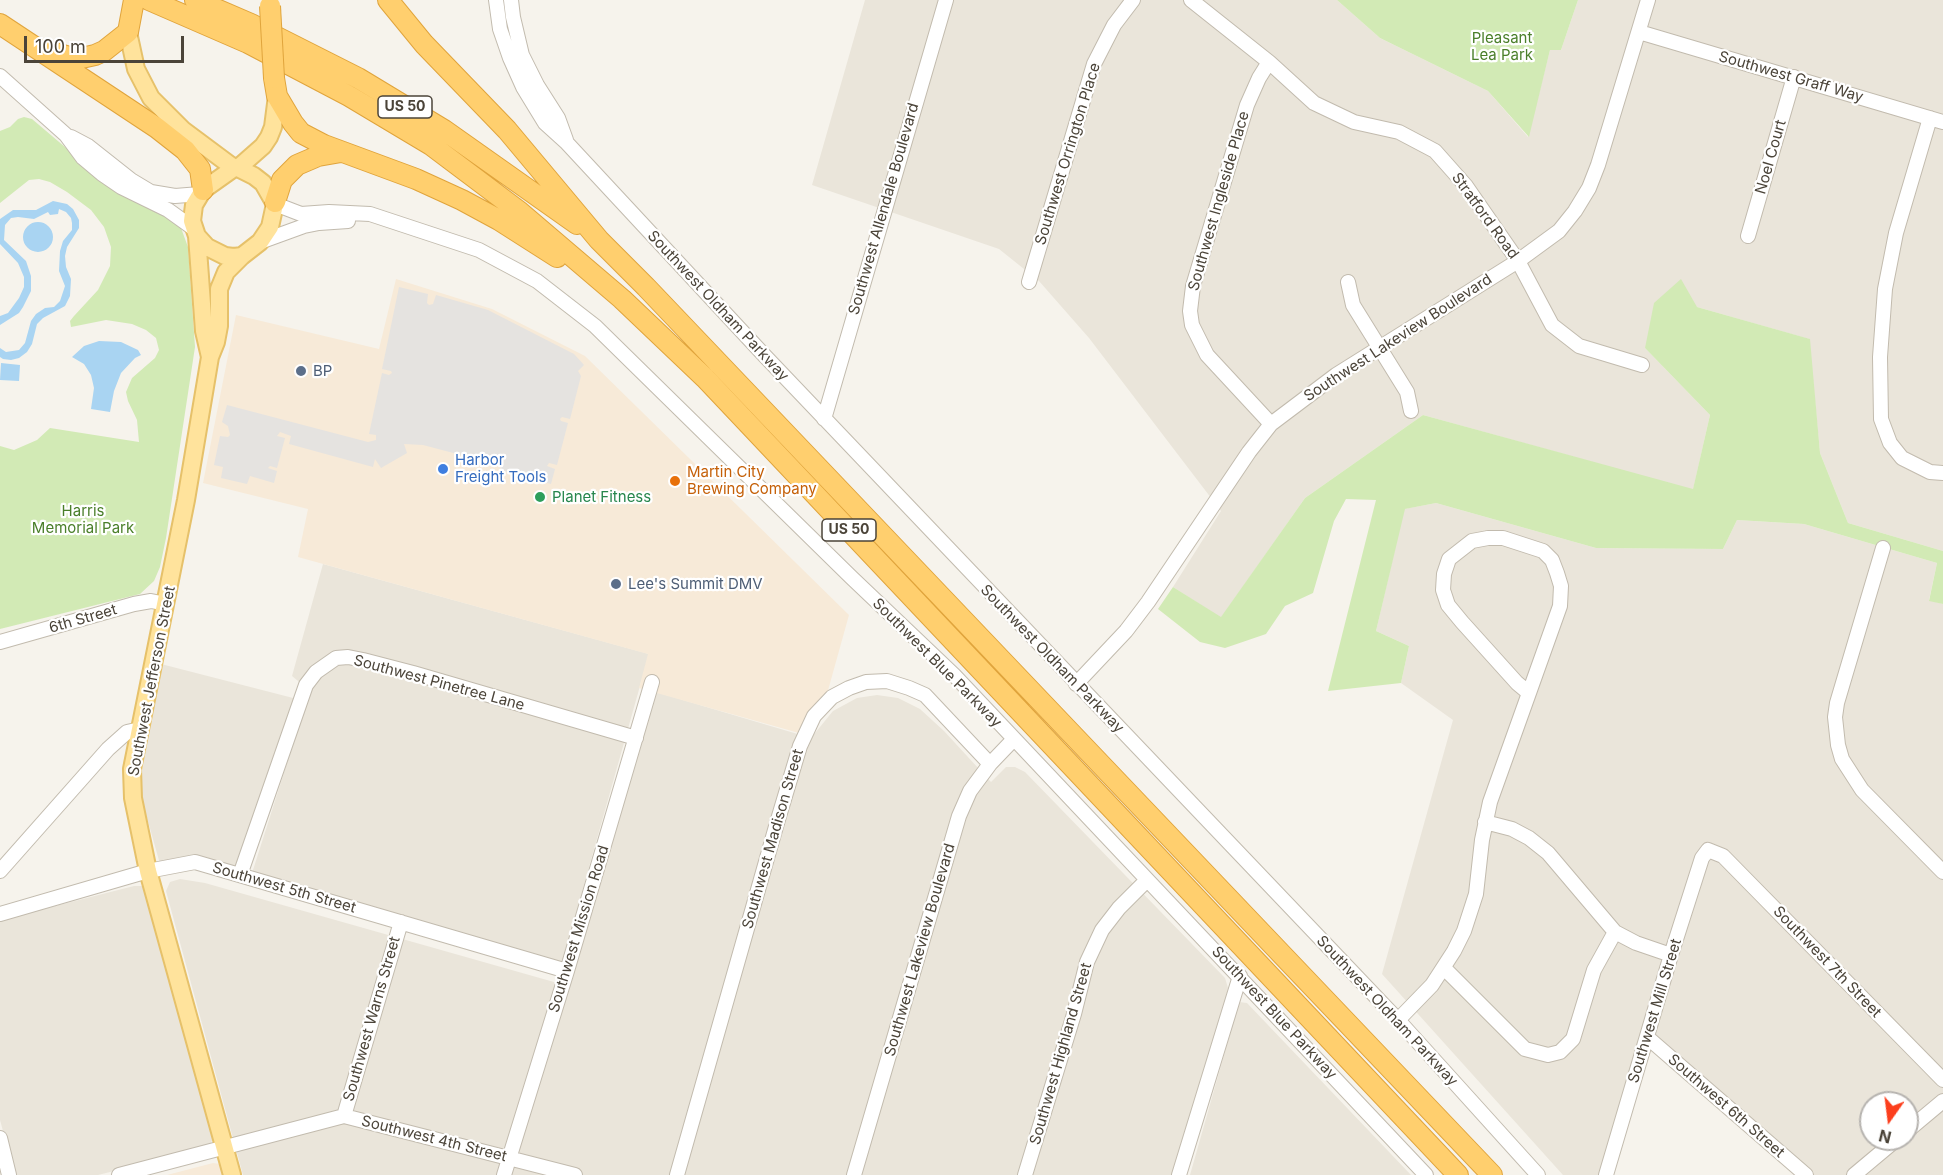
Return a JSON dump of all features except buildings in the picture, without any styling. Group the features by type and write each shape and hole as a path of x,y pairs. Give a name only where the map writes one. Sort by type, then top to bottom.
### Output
{"highway":[{"path":"32,45 77,59 95,55 104,51 129,26 134,0"},
{"name":"US 50","path":"149,0 248,43 349,96 431,145 520,212 622,299 705,378 1458,1175"},
{"name":"US 50","path":"195,0 251,24 358,78 444,130 599,240 677,319 1492,1175"},
{"path":"388,0 424,44 507,130 599,240"},
{"path":"269,3 275,87 293,123 301,133 324,145 416,179 481,210 622,299"},
{"path":"0,24 157,128 185,150 200,169 201,192"},
{"path":"275,203 282,180 297,165 318,156 343,152"}],"main road":[{"path":"129,26 136,69 151,98 183,130 236,168 263,183 275,203 273,219 261,242 242,256 225,256 207,247 195,232 192,221 194,205 201,192 236,168 263,146 273,127 275,87"},
{"name":"Southwest Jefferson Street","path":"195,232 204,331 210,357"},
{"name":"Southwest Jefferson Street","path":"232,1175 148,871 133,798 132,769 186,500 210,357 219,326 219,289 226,272 242,256"}],"street":[{"name":"Southwest Oldham Parkway","path":"496,0 500,29 510,58 545,123 566,142 824,419 1398,1020 1538,1175"},
{"name":"Southwest Oldham Parkway","path":"511,0 522,55 537,85 558,118 566,142"},
{"name":"Southwest Allendale Boulevard","path":"824,419 946,0"},
{"name":"Southwest Orrington Place","path":"1029,282 1094,64 1114,25 1133,0"},
{"name":"Stratford Road","path":"1191,0 1269,62 1314,103 1354,122 1399,132 1435,151 1466,186 1518,261 1552,325 1579,346 1642,364"},
{"name":"Southwest Lakeview Boulevard","path":"1076,684 1126,631 1148,602 1249,452 1271,424 1336,375 1518,261 1559,231 1589,188 1598,165 1648,0"},
{"name":"Southwest Graff Way","path":"1639,32 1937,120"},
{"name":"Southwest Ingleside Place","path":"1269,62 1247,105 1193,286 1190,311 1192,325 1207,355 1271,424"},
{"path":"0,76 66,135 83,158 121,187 168,210 195,232"},
{"name":"Noel Court","path":"1748,236 1794,77"},
{"path":"1937,120 1896,233 1885,288 1880,357 1881,419 1890,443 1902,458 1930,472 1943,473"},
{"path":"66,135 88,146 131,180 151,192 175,196 201,192"},
{"name":"Southwest Blue Parkway","path":"275,203 301,214 329,212 370,214 479,250 537,281 595,326 954,675 1426,1175"},
{"name":"Southwest Blue Parkway","path":"261,242 291,229 319,223 341,221 395,223"},
{"path":"1348,282 1353,305 1407,392 1411,411"},
{"path":"1398,1020 1432,985 1464,931 1476,894 1485,822 1508,749 1549,641 1560,606 1561,586 1557,573 1552,560 1543,551 1503,538 1472,541 1449,559 1444,574 1443,590 1448,605 1517,683 1529,693"},
{"path":"1883,548 1838,703 1835,723 1838,745 1842,759 1862,790 1943,872"},
{"name":"6th Street","path":"0,642 134,604 151,601 166,604"},
{"name":"Southwest Pinetree Lane","path":"240,875 306,685 316,672 336,658 348,657 403,671 636,738"},
{"name":"Southwest Madison Street","path":"677,1175 777,823 800,746 814,716 832,697 849,688 866,682 887,681 925,695 990,764"},
{"name":"Southwest Mission Road","path":"504,1175 652,682"},
{"path":"0,871 108,749 127,732 140,729"},
{"name":"Southwest Lakeview Boulevard","path":"854,1175 959,816 970,791 990,764 1013,740"},
{"path":"1485,822 1512,829 1529,838 1548,853 1615,932 1636,943 1671,956"},
{"name":"Southwest Mill Street","path":"1606,1175 1671,956 1702,858 1708,850"},
{"name":"Southwest 7th Street","path":"1708,850 1723,856 1943,1080"},
{"name":"Southwest 5th Street","path":"0,914 148,871 195,862 567,971"},
{"name":"Southwest Highland Street","path":"1025,1175 1074,1014 1087,962 1102,930 1119,908 1147,880"},
{"name":"Southwest Warns Street","path":"344,1116 401,922"},
{"path":"1444,968 1525,1049 1548,1055 1560,1052 1574,1039 1594,970 1615,932"},
{"path":"1179,1175 1239,976"},
{"name":"Southwest 6th Street","path":"1647,1036 1806,1175"},
{"path":"1919,1121 1943,1101"},
{"name":"Southwest 4th Street","path":"118,1175 344,1116 575,1175"},
{"path":"0,1138 9,1175"},
{"path":"1854,1175 1883,1151"}],"shaded area":[{"path":"865,0 1337,0 1380,38 1488,91 1528,137 1550,50 1561,50 1578,0 1943,0 1943,551 1848,523 1820,453 1809,339 1697,307 1645,348 1710,415 1693,490 1423,415 1305,498 1221,618 1173,587 1221,511 1089,338 1039,281 999,249 812,185"},
{"path":"396,279 492,309 585,356 849,615 827,694 799,733 639,688 648,654 298,557 308,509 203,483 236,315 379,349"},
{"path":"399,287 428,294 427,303 429,305 433,304 436,295 488,310 574,354 584,365 578,371 581,376 570,419 562,417 560,419 568,423 557,465 549,463 547,466 555,469 551,484 504,471 495,464 423,445 404,444 407,453 381,468 375,459 373,467 289,444 291,436 280,432 277,436 285,438 277,468 270,466 268,468 277,471 274,483 250,476 247,484 221,478 223,467 214,465 220,436 230,435 228,426 222,422 227,405 368,442 376,440 376,435 369,434 382,373 389,375 392,373 382,369"},
{"path":"1436,503 1596,548 1723,549 1737,520 1804,524 1937,563 1929,600 1943,604 1943,1175 1804,1175 1656,1040 1655,1032 1668,950 1599,1175 1563,1175 1382,974 1453,720 1401,683 1409,646 1376,631 1404,509"},
{"path":"323,564 649,654 562,963 548,970 254,885 251,879 253,870 310,691 292,676"},
{"path":"161,664 297,699 242,870 209,872 160,864 142,800 141,775"},
{"path":"656,692 811,738 833,711 857,698 877,695 898,698 920,709 944,731 991,782 1006,767 1015,767 1025,772 1225,978 1228,988 1226,997 1174,1175 243,1175 166,891 170,882 180,879 205,883 568,986"},
{"path":"134,886 143,886 147,892 213,1139 209,1146 202,1149 98,1175 15,1175 0,1120 0,920"},
{"path":"1239,1002 1247,1003 1411,1175 1190,1175"},
{"path":"213,1163 220,1164 225,1169 226,1175 167,1175"}],"green space":[{"name":"Pleasant Lea Park","path":"1337,0 1578,0 1561,50 1550,50 1529,137 1488,91 1380,38"},
{"name":"Harris Memorial Park","path":"24,117 32,119 118,192 172,218 181,228 188,247 195,347 166,538 160,567 154,581 140,594 0,629 0,446 14,450 37,440 50,428 139,442 137,420 126,392 132,378 155,358 159,350 156,338 146,330 132,324 106,320 71,327 70,321 98,290 110,266 111,247 104,227 91,210 50,182 39,179 29,180 0,203 0,131"},
{"path":"1681,279 1697,307 1810,339 1820,453 1848,523 1943,551 1943,604 1929,601 1937,563 1804,524 1737,520 1723,549 1596,548 1436,503 1405,509 1376,631 1409,646 1401,683 1328,691 1376,500 1346,499 1334,521 1313,593 1285,606 1266,634 1225,648 1200,642 1158,609 1173,587 1221,617 1305,498 1423,415 1693,489 1710,415 1645,348 1654,303"}],"water":[{"path":"53,201 67,204 79,220 79,228 67,247 65,256 66,267 71,279 70,296 65,306 43,318 37,324 32,344 27,352 19,358 3,359 0,357 0,348 6,352 19,350 25,343 31,321 36,314 45,308 54,307 60,301 65,286 59,271 60,251 63,241 72,230 72,223 66,212 59,209 58,214 50,215 48,212 34,219 11,218 5,225 4,240 26,261 31,276 31,291 19,313 0,325 0,316 8,313 19,298 24,287 24,277 18,263 0,244 0,219 13,210 36,210"},
{"path":"38,222 49,226 53,237 49,248 38,252 27,248 23,237 27,226"},
{"path":"99,341 121,342 138,350 141,355 121,373 114,391 110,412 91,409 94,388 91,375 84,364 72,357 84,346"},
{"path":"1,363 20,365 19,381 0,380"}],"place":[{"name":"BP","path":"301,371"},
{"name":"Harbor Freight Tools","path":"443,469"},
{"name":"Martin City Brewing Company","path":"675,481"},
{"name":"Planet Fitness","path":"540,497"},
{"name":"Lee's Summit DMV","path":"616,584"}]}
